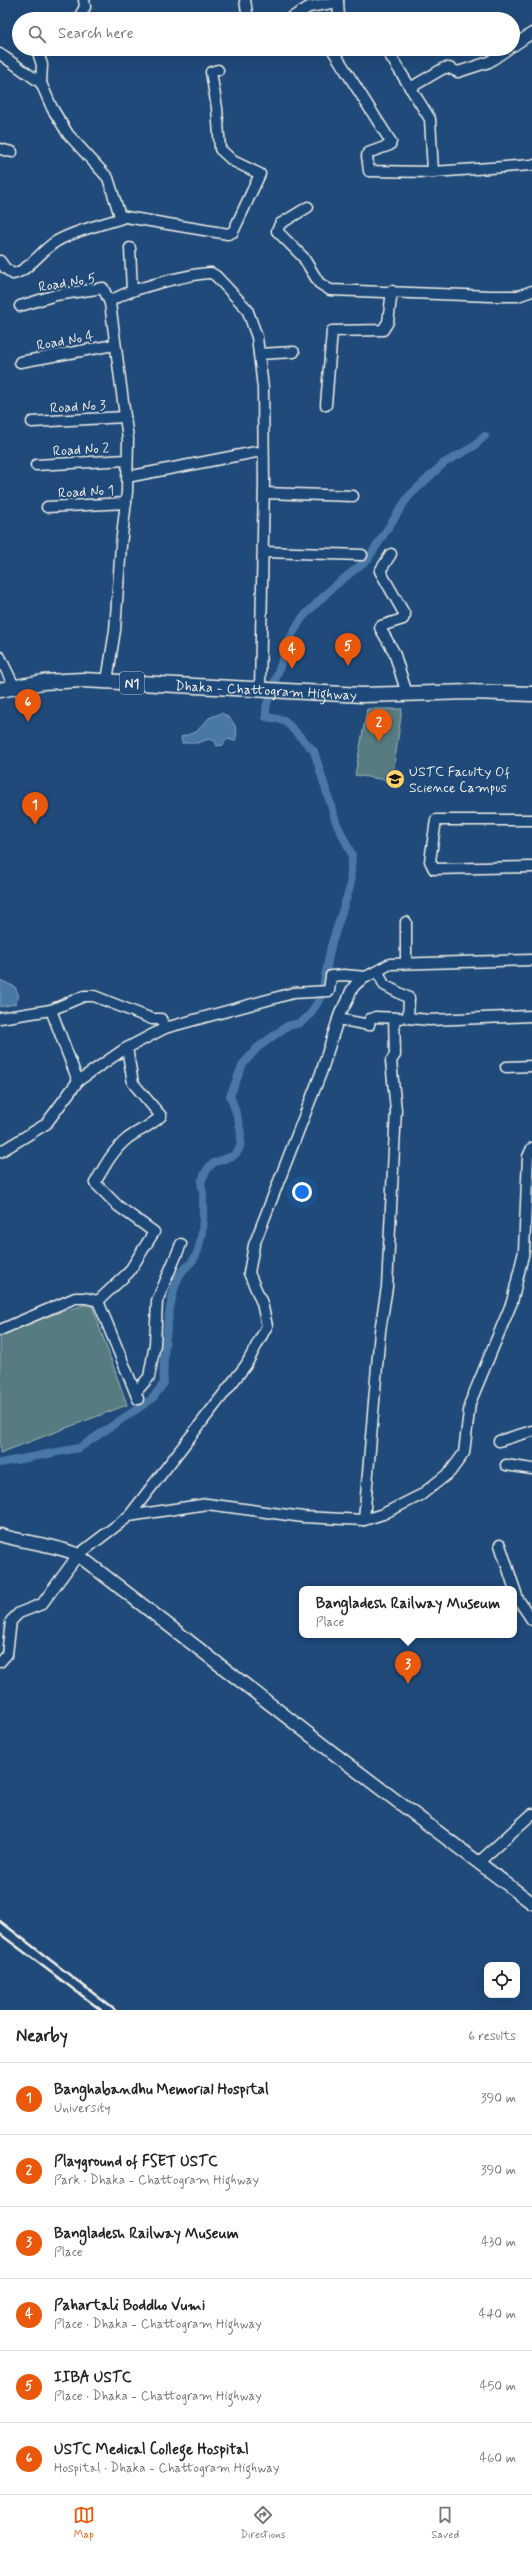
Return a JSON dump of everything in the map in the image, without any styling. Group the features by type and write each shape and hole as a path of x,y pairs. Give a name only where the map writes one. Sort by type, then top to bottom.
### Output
{"highway":[{"name":"Dhaka - Chattogram Highway","path":"4,689 61,680 107,681 362,695 471,692 532,694"}],"main road":[{"path":"1,1536 22,1542 65,1549 78,1555 322,1745 532,1903"}],"street":[{"path":"82,12 85,7 84,0"},
{"path":"245,0 247,12"},
{"path":"301,12 309,7 338,1 339,12"},
{"path":"520,41 532,33"},
{"path":"0,54 41,83"},
{"path":"39,56 42,65 41,83 52,108 68,134 108,178 118,214 122,218"},
{"path":"336,56 391,142 390,145 368,153 369,171 433,172 532,165"},
{"path":"390,56 430,119 433,172"},
{"path":"410,88 444,68 449,68 458,72 489,62 498,56"},
{"path":"0,261 5,268 13,274 22,272 30,262 57,241 122,218 228,234 233,232 260,174 234,161 220,149 217,108 211,72 218,70"},
{"path":"0,149 12,152"},
{"path":"308,206 280,224 277,231 303,257 319,283 330,290 518,296 532,291"},
{"path":"130,248 132,291"},
{"path":"107,681 115,630 126,503 128,439 120,362 114,345 110,304 113,299 132,291 206,273 216,276 247,309 253,322 259,354 263,388 267,690"},
{"name":"Road No 5","path":"20,306 56,295 103,288 110,304"},
{"path":"326,405 332,331 383,330 388,322 392,291"},
{"name":"Road No 4","path":"20,362 114,345"},
{"path":"259,354 294,352"},
{"name":"Road No 3","path":"32,422 125,417"},
{"path":"127,477 256,452"},
{"name":"Road No 2","path":"36,465 127,460"},
{"path":"264,493 353,496"},
{"name":"Road No 1","path":"47,507 126,503"},
{"path":"264,552 362,555"},
{"path":"391,554 380,571 405,615 403,619 381,626 380,628 394,652 407,694"},
{"path":"0,657 4,689"},
{"path":"532,820 436,820 430,862 434,869 532,867"},
{"path":"406,922 406,963"},
{"path":"0,1662 7,1654 11,1621 19,1613 42,1604 78,1555 129,1516 246,1365 267,1326 262,1303 249,1273 254,1245 321,1073 338,1020 349,992 355,983 390,964 532,960"},
{"path":"378,971 384,985 409,998 408,1018"},
{"path":"0,1152 46,1124 78,1081 128,1048 165,1028 293,993 315,990 329,991 331,976 344,974 366,977"},
{"path":"0,1018 52,1010 84,996 94,996 152,1019 161,1019 165,1028"},
{"path":"52,1010 78,1081"},
{"path":"338,1020 369,1025 372,1018 408,1018 429,1020 532,1016"},
{"path":"364,1520 380,1331 387,1288 396,1110 391,1061 395,1054 394,1018"},
{"path":"98,1301 129,1272 154,1232 118,1206 95,1183 115,1150 129,1137 150,1126 161,1116 133,1083 128,1048"},
{"path":"506,1067 532,1066"},
{"path":"129,1516 207,1504 303,1517 364,1520 383,1514 421,1495 450,1472 464,1454 470,1403 512,1302 524,1251 531,1154"},
{"path":"98,1301 137,1396 149,1377 155,1344 157,1301 181,1244"},
{"path":"0,1330 75,1298 85,1298 98,1301"},
{"path":"499,1441 532,1431"},
{"path":"506,1465 532,1469"},
{"path":"500,1545 514,1586"},
{"path":"517,1596 532,1620"},
{"path":"479,1862 532,1814"}],"green space":[{"path":"367,709 402,709 392,781 355,775"},
{"path":"91,1303 127,1405 0,1453 0,1330"}],"water":[{"path":"221,713 232,720 236,728 235,741 227,739 223,745 217,746 215,741 209,739 197,743 182,743 181,737 196,732 209,718"},
{"path":"0,980 15,987 19,996 15,1004 0,1007"}],"waterway":[{"path":"0,1463 79,1448 152,1399 164,1383 165,1343 173,1295 181,1273 192,1262 201,1240 203,1227 203,1195 201,1182 213,1163 237,1153 240,1146 240,1129 230,1096 243,1064 257,1048 287,1026 300,1023 309,1016 321,997 331,946 350,887 352,855 336,822 314,751 284,720 266,717 266,707 289,640 302,618 332,588 368,559 408,497 444,463 473,447 485,436"}],"railway":[{"path":"0,1921 115,2010"},
{"path":"0,1934 101,2010"}],"place":[{"name":"IIBA USTC","path":"348,666"},
{"name":"Pahartali Boddho Vumi","path":"292,669"},
{"name":"USTC Medical College Hospital","path":"28,722"},
{"name":"Playground of FSET USTC","path":"379,742"},
{"name":"USTC Faculty Of Science Campus","path":"395,779"},
{"name":"Banghabandhu Memorial Hospital","path":"35,825"},
{"name":"Bangladesh Railway Museum","path":"408,1684"}]}
